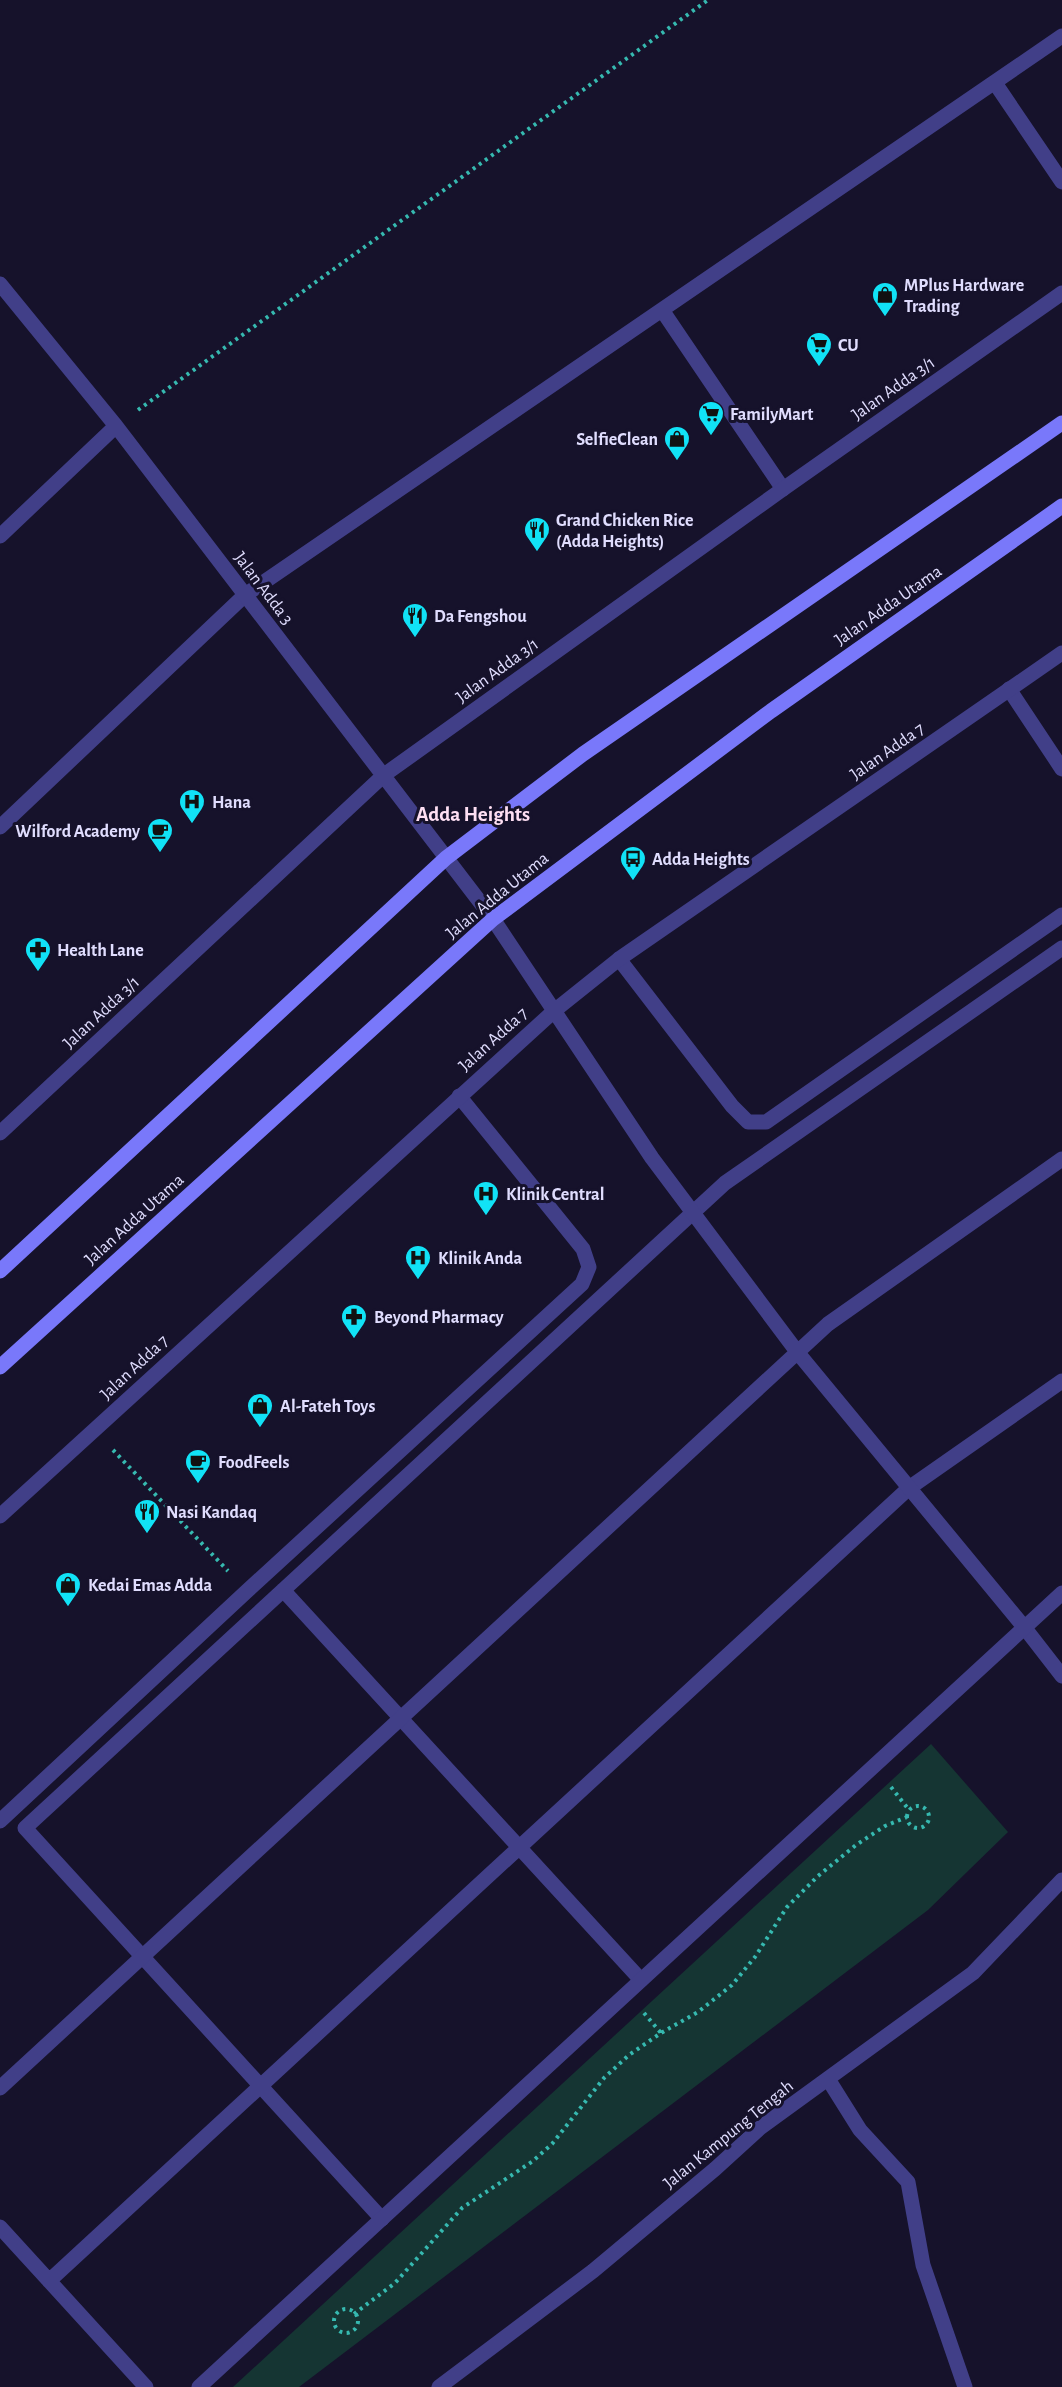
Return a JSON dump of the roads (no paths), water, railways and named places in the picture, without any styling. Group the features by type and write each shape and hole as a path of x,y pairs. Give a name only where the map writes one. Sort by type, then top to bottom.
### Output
{"main road":[{"path":"0,1271 446,858 583,754 1062,423"},
{"name":"Jalan Adda Utama","path":"0,1367 493,919 771,711 1062,506"}],"street":[{"path":"0,827 245,595 1062,36"},
{"path":"994,82 1062,182"},
{"name":"Jalan Adda 3","path":"0,284 116,426 493,919 652,1158 798,1353 1062,1676"},
{"name":"Jalan Adda 3/1","path":"0,1133 384,775 783,489 1062,293"},
{"path":"662,310 783,489"},
{"path":"0,536 116,426"},
{"name":"Jalan Adda 7","path":"0,1516 554,1011 619,959 1062,653"},
{"path":"1009,689 1062,768"},
{"path":"619,959 732,1106 748,1122 766,1122 1062,915"},
{"path":"382,2219 25,1828 725,1183 1062,948"},
{"path":"0,1821 582,1284 589,1267 583,1249 459,1096"},
{"path":"0,2088 828,1324 1062,1159"},
{"path":"49,2281 909,1488 1062,1381"},
{"path":"283,1590 641,1980"},
{"path":"200,2387 1062,1593"},
{"name":"Jalan Kampung Tengah","path":"439,2387 593,2271 715,2169 760,2128 973,1973 1062,1880"},
{"path":"828,2079 860,2130 908,2182 923,2265 965,2387"},
{"path":"0,2227 146,2387"}],"place":[{"name":"MPlus Hardware Trading","path":"885,318"},
{"name":"CU","path":"819,368"},
{"name":"FamilyMart","path":"711,437"},
{"name":"SelfieClean","path":"677,462"},
{"name":"Grand Chicken Rice (Adda Heights)","path":"537,553"},
{"name":"Da Fengshou","path":"415,639"},
{"name":"Hana","path":"192,825"},
{"name":"Wilford Academy","path":"160,854"},
{"name":"Adda Heights","path":"633,882"},
{"name":"Health Lane","path":"38,973"},
{"name":"Klinik Central","path":"486,1217"},
{"name":"Klinik Anda","path":"418,1281"},
{"name":"Beyond Pharmacy","path":"354,1340"},
{"name":"Al-Fateh Toys","path":"260,1429"},
{"name":"FoodFeels","path":"198,1485"},
{"name":"Nasi Kandaq","path":"147,1535"},
{"name":"Kedai Emas Adda","path":"68,1608"}],"district":[{"name":"Adda Heights","path":"473,814"}]}
